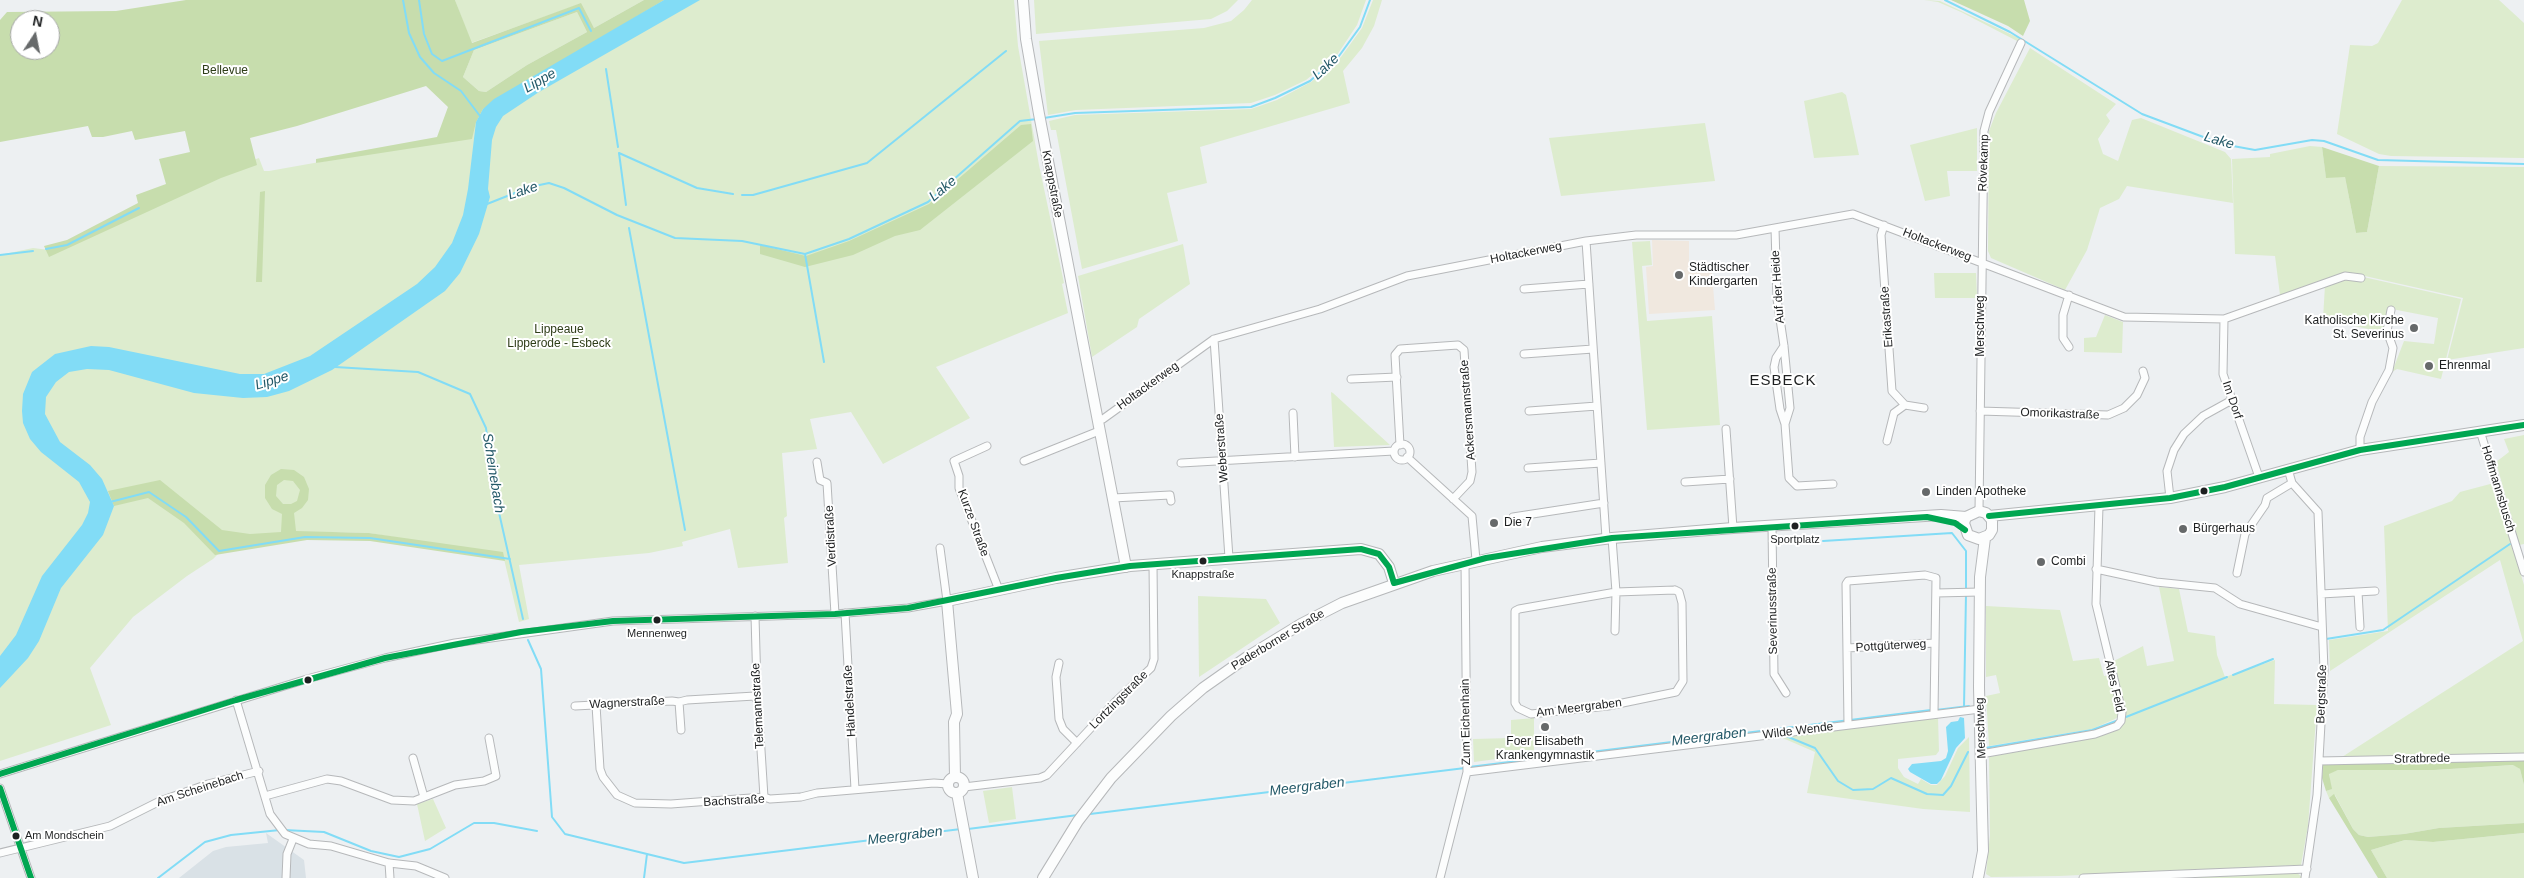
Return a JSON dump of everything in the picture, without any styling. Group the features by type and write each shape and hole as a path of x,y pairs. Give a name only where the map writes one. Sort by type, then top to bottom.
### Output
{"main road":[{"name":"Knappstraße","path":"1023,0 1026,39 1039,119 1126,566"},
{"path":"1991,520 2029,511 2170,498 2360,450 2481,434 2524,425"},
{"path":"1973,538 1985,538 1992,530 1991,520 1979,511"},
{"name":"Paderborner Straße","path":"1043,878 1087,809 1140,745 1203,688 1247,657 1301,624 1342,603 1394,583 1465,563 1542,547 1609,538 1733,528 1941,515 1966,517 1979,511"},
{"name":"Paderborner Straße","path":"1927,517 1954,523 1973,538"},
{"path":"1965,530 1966,517"},
{"name":"Merschweg","path":"1973,538 1980,577"},
{"name":"Merschweg","path":"1978,878 1983,851 1980,577 1985,538"},
{"path":"973,878 973,867 962,829 960,790 962,779 952,781 954,722 957,714 947,602 998,590 1126,566 1361,549 1372,550 1385,561 1394,583"}],"street":[{"name":"Rövekamp","path":"1981,262 1984,131 1988,112 2022,43"},
{"name":"Holtackerweg","path":"1098,426 1103,419 1214,339 1320,309 1406,276 1586,241 1636,235 1736,235 1853,214 1981,262"},
{"name":"Erikastraße","path":"1884,225 1881,236 1892,392 1905,405"},
{"name":"Auf der Heide","path":"1775,228 1777,298 1790,408 1785,424"},
{"path":"1586,241 1604,503 1616,592 1615,632"},
{"path":"1981,262 2124,317 2224,319 2345,276 2361,278"},
{"name":"Merschweg","path":"1979,511 1981,262"},
{"path":"1524,289 1589,284"},
{"path":"2068,295 2063,315 2063,338 2069,347"},
{"path":"2360,450 2360,437 2372,402 2389,370 2393,348 2387,331 2391,310"},
{"name":"Im Dorf","path":"2224,319 2223,374 2259,477"},
{"name":"Weberstraße","path":"1214,339 1229,558"},
{"name":"Ackersmannstraße","path":"1407,458 1409,449 1400,445 1395,355 1400,350 1458,345 1464,350 1472,472 1470,481 1453,499"},
{"name":"Auf der Heide","path":"1784,346 1776,358 1774,367 1780,409 1785,424 1789,478 1797,486 1833,484"},
{"path":"1524,354 1593,349"},
{"name":"Omorikastraße","path":"1980,411 2108,415 2124,408 2137,396 2145,378 2143,371"},
{"path":"1351,380 1397,377"},
{"path":"2170,498 2167,470 2174,450 2184,434 2203,416 2232,400"},
{"path":"1887,441 1894,413 1905,405 1924,408"},
{"path":"1529,411 1597,406"},
{"path":"1293,413 1295,457"},
{"path":"1024,461 1098,426"},
{"path":"1726,429 1733,528"},
{"name":"Hoffmannsbusch","path":"2481,434 2524,572"},
{"path":"1181,463 1394,451 1400,445"},
{"name":"Kurze Straße","path":"987,446 954,461 959,476 959,488 998,590"},
{"name":"Ackersmannstraße","path":"1394,451 1400,459 1407,458 1472,516 1476,560"},
{"name":"Verdistraße","path":"817,462 820,480 827,484 835,614"},
{"path":"1528,468 1601,463"},
{"name":"Bergstraße","path":"2288,469 2292,483 2318,512 2324,670 2317,795 2305,878"},
{"path":"1685,482 1730,479"},
{"path":"2237,573 2245,534 2265,505 2267,498 2292,483"},
{"path":"1113,498 1170,495 1171,501"},
{"path":"1512,518 1604,503"},
{"name":"Altes Feld","path":"1982,754 2095,734 2117,726 2122,721 2122,712 2096,604 2099,506"},
{"name":"Severinusstraße","path":"1772,526 1774,674 1786,693"},
{"path":"0,774 236,700 385,658 465,641 613,621 835,614 908,608 947,602 940,548"},
{"name":"Zum Eichenhain","path":"1440,878 1467,772 1465,563"},
{"name":"Lortzingstraße","path":"960,790 1040,778 1054,770 1077,743 1153,664 1153,564"},
{"path":"2096,569 2156,582 2215,588 2240,604 2322,627"},
{"name":"Pottgüterweg","path":"1848,724 1846,584 1848,580 1932,576 1936,578 1934,713"},
{"name":"Am Meergraben","path":"1616,592 1679,592 1682,597 1683,682 1681,687 1676,692 1608,706 1531,714 1518,708 1515,703 1515,612 1519,609 1616,592"},
{"path":"1936,593 1980,592"},
{"path":"2358,592 2360,627"},
{"path":"2321,594 2375,592"},
{"name":"Händelstraße","path":"845,613 855,789"},
{"name":"Telemannstraße","path":"755,616 757,688 755,696 758,703 764,797"},
{"name":"Pottgüterweg","path":"1847,648 1935,643"},
{"path":"1058,663 1056,677 1059,719 1063,729 1077,743"},
{"name":"Wagnerstraße","path":"575,706 679,702 755,696"},
{"path":"236,700 259,770 270,814 277,825 293,839 309,844 352,851 389,863 416,866 445,878"},
{"name":"Wagnerstraße","path":"679,702 681,730"},
{"name":"Bachstraße","path":"596,705 600,770 607,785 623,799 635,803 672,804 764,797 801,797 855,789 952,781"},
{"name":"Wilde Wende","path":"1467,772 1934,713 1980,709"},
{"path":"265,796 327,779 341,781 392,800 414,802 455,785 484,781 496,776 489,738"},
{"name":"Stratbrede","path":"2319,761 2524,757"},
{"path":"413,758 424,798"},
{"name":"Am Scheinebach","path":"0,854 110,826 160,801 208,784 259,770"},
{"path":"0,788 31,878"},
{"path":"286,878 286,854 293,839"},
{"path":"389,863 390,878"},
{"path":"2083,878 2307,869"}],"shaded area":[{"path":"1652,240 1689,241 1689,263 1711,262 1715,310 1649,314 1646,267 1653,266"},
{"path":"266,833 304,860 306,878 179,878 213,851 226,847 268,843"}],"green space":[{"name":"Bellevue","path":"186,0 455,0 472,43 581,3 594,28 644,0 664,0 483,109 476,122 472,139 316,163 316,159 437,137 448,107 426,86 297,126 250,138 257,165 221,178 49,257 44,246 67,240 138,203 136,195 166,184 159,159 190,152 185,131 135,140 132,131 103,137 92,137 88,126 0,142 0,20 7,12 10,12 10,60 60,60 60,12 116,11","holes":["577,12 587,32 527,65 486,92 479,91 463,77 474,50"]},
{"path":"455,0 644,0 594,28 580,4 471,43"},
{"name":"Lippeaue Lipperode - Esbeck","path":"654,0 1014,0 1018,46 1039,165 1064,283 1062,284 1068,313 936,367 970,418 883,464 851,412 810,419 817,449 782,453 787,516 784,518 788,563 738,568 730,529 682,542 683,546 649,553 519,565 529,619 519,622 503,555 369,533 334,532 222,550 213,559 133,617 90,668 111,725 0,761 0,255 33,248 49,250 213,174 259,158 264,171 269,171 466,136 478,105"},
{"path":"1034,0 1238,0 1227,11 1211,19 1036,34"},
{"path":"1252,0 1366,0 1357,25 1337,55 1306,80 1275,95 1251,103 1076,110 1048,115 1039,41 1204,28 1231,21"},
{"path":"1373,0 1382,0 1374,26 1362,48 1343,71 1350,103 1200,147 1207,183 1167,193 1178,241 1082,269 1056,130 1051,130 1049,121 1075,115 1251,109 1277,100 1311,82 1341,57 1362,28"},
{"path":"1924,0 1940,1 2021,39 2019,42 1961,12 1938,2"},
{"path":"1951,0 2024,0 2030,21 2023,36 2008,26"},
{"path":"2402,0 2499,0 2524,23 2524,158 2391,156 2379,154 2337,134 2350,45 2372,46 2378,43"},
{"path":"577,12 587,32 527,65 486,92 479,91 463,77 474,50"},
{"path":"2030,48 2116,104 2106,115 2110,121 2098,139 2103,154 2118,161 2132,120 2141,118 2225,152 2231,159 2233,203 2127,186 2119,199 2100,208 2087,250 2065,290 1991,258 1988,251 1989,131 1996,113"},
{"path":"1842,92 1846,95 1859,155 1814,158 1804,101"},
{"path":"1705,123 1715,181 1561,196 1549,138"},
{"path":"1031,124 1033,141 920,230 895,236 853,255 805,267 760,254 760,245 806,256 849,241 929,204 1021,125"},
{"path":"1977,128 1977,171 1947,171 1950,196 1925,201 1910,145"},
{"path":"2310,146 2322,147 2326,177 2345,177 2356,233 2367,232 2379,166 2524,167 2524,348 2447,360 2463,298 2347,272 2280,295 2275,256 2235,254 2232,159 2270,157 2270,154"},
{"path":"2322,147 2379,166 2367,232 2356,233 2345,177 2326,178"},
{"path":"265,191 262,282 256,282 260,192"},
{"path":"1650,241 1652,265 1642,266 1647,321 1712,316 1720,425 1647,430 1632,242"},
{"path":"1183,244 1190,284 1139,319 1137,327 1092,357 1078,276"},
{"path":"1934,273 1976,273 1977,298 1935,298"},
{"path":"2359,276 2461,299 2441,379 2397,369 2392,372 2404,341 2434,344 2438,318 2392,309 2386,333 2323,319 2325,285"},
{"path":"2105,315 2123,322 2122,353 2084,352 2084,338 2096,337"},
{"path":"1331,392 1333,393 1390,445 1334,447"},
{"path":"2524,435 2524,544 2519,545 2496,462 2509,452 2504,439"},
{"path":"281,469 294,470 304,477 309,489 308,500 302,508 294,513 296,531 369,533 503,552 505,561 370,541 307,540 215,555 184,523 148,498 114,506 108,491 160,480 222,530 250,534 281,532 282,514 272,509 265,498 265,485 271,475","holes":["284,480 293,481 300,490 297,501 291,504 283,504 276,496 277,485"]},
{"path":"2494,483 2524,585 2524,753 2342,757 2523,641 2500,560 2330,671 2329,640 2388,631 2384,526 2452,501 2460,492"},
{"path":"2159,587 2179,589 2188,632 2215,636 2217,655 2225,677 2275,660 2274,704 2317,705 2308,826 2301,865 2059,876 1991,877 1986,874 1990,835 1989,754 2119,727 2125,720 2125,710 2112,662 2143,646 2147,666 2174,661"},
{"path":"1198,596 1266,599 1280,623 1199,677"},
{"path":"1986,606 2060,610 2073,661 2099,658 2104,676 2111,675 2120,715 2092,729 1989,746 1986,696 2000,693 1996,675 1986,677"},
{"path":"1938,717 1939,751 1936,755 1898,759 1898,768 1904,777 1918,784 1921,779 1931,785 1937,785 1945,776 1958,748 1969,737 1970,812 1923,809 1807,793 1815,752 1778,736"},
{"path":"1534,718 1534,754 1474,762 1473,739 1511,738 1511,720"},
{"path":"2524,759 2524,785 2520,769 2513,765 2434,770 2338,770 2329,774 2332,789 2326,791 2322,778 2323,765 2326,763"},
{"path":"2514,765 2520,769 2524,785 2524,823 2439,828 2404,834 2368,837 2359,835 2353,829 2335,795 2329,798 2326,791 2331,789 2329,773 2338,770 2434,770"},
{"path":"1012,787 1016,819 989,823 983,791"},
{"path":"2334,794 2353,829 2359,835 2368,837 2404,834 2439,828 2524,823 2524,833 2433,842 2405,840 2371,850 2387,878 2378,878 2329,798"},
{"path":"433,799 446,828 425,841 417,804"},
{"path":"2524,833 2524,878 2387,878 2371,850 2405,840 2433,842"},
{"path":"2296,872 2303,878 2125,878"}],"water":[{"name":"Lippe","path":"664,0 700,0 539,92 503,116 496,127 492,140 488,189 490,197 479,234 460,273 445,291 332,370 289,391 267,397 243,398 194,393 109,370 87,369 69,372 56,382 46,397 45,414 60,442 90,465 102,479 114,506 103,535 61,588 39,641 28,658 0,688 0,656 16,635 42,576 82,525 88,513 90,502 79,482 41,452 30,439 23,423 22,411 23,394 32,372 55,354 91,346 109,347 240,374 264,374 310,356 417,284 435,267 452,243 463,215 476,122 483,109 494,99"},
{"path":"1960,717 1964,718 1965,738 1956,748 1941,780 1937,784 1931,784 1910,772 1908,769 1912,764 1941,761 1946,758 1948,751 1946,727 1951,722 1958,721"}],"waterway":[{"path":"403,0 409,33 420,57 434,73 461,91 480,116"},
{"path":"419,0 424,34 432,54 442,61 579,8 591,31"},
{"name":"Lake","path":"1044,118 1075,113 1251,107 1310,81 1339,56 1360,27 1370,0"},
{"name":"Lake","path":"1945,0 2010,32 2142,114 2222,144 2255,150 2312,140 2324,141 2378,160 2524,164"},
{"path":"742,195 753,195 867,163 1006,51"},
{"path":"606,69 618,147"},
{"name":"Lake","path":"487,204 530,187 549,183 564,188 617,215 675,238 742,241 805,254 849,239 928,202 1020,121 1037,119"},
{"path":"619,153 697,188 733,194"},
{"path":"619,153 626,205"},
{"path":"46,249 67,245 139,208"},
{"path":"629,228 685,530"},
{"path":"0,255 33,251"},
{"path":"805,254 824,362"},
{"name":"Scheinebach","path":"335,367 418,372 470,394 486,428 493,486 523,619"},
{"path":"110,502 149,492 186,517 219,551 305,537 370,538 510,559"},
{"path":"1823,541 1952,533 1966,551 1966,590"},
{"path":"2326,639 2383,630 2510,544"},
{"path":"1964,707 1966,594"},
{"name":"Scheinebach","path":"528,640 541,669 552,817 565,834 647,854 644,878"},
{"path":"2233,675 2273,659"},
{"path":"2126,717 2227,677"},
{"name":"Meergraben","path":"1936,710 1969,706"},
{"name":"Meergraben","path":"1469,767 1931,710"},
{"path":"1985,748 2092,730 2116,721"},
{"path":"1786,736 1815,748 1838,781 1853,790 1873,789 1891,778 1927,794 1943,795 1951,786 1968,752"},
{"name":"Meergraben","path":"1090,814 1465,768"},
{"name":"Meergraben","path":"968,829 1078,815"},
{"path":"284,830 324,832 371,851 399,857 430,849 474,823 494,823 537,831"},
{"name":"Meergraben","path":"647,854 684,863 961,829"},
{"path":"158,878 205,842 231,835 280,830"}],"transit line":[{"path":"1989,516 2170,498 2225,487 2360,450 2524,425"},
{"path":"1394,583 1486,558 1612,538 1927,517 1955,523 1965,530"},
{"path":"0,774 236,700 385,658 521,632 613,621 835,614 908,608 1056,578 1130,566 1361,549 1379,554 1389,567 1394,583"},
{"path":"0,788 31,878"}],"place":[{"name":"Städtischer Kindergarten","path":"1679,275"},
{"name":"Katholische Kirche St. Severinus","path":"2414,328"},
{"name":"Ehrenmal","path":"2429,366"},
{"name":"Linden Apotheke","path":"1926,492"},
{"name":"Die 7","path":"1494,523"},
{"name":"Sportplatz","path":"1795,526"},
{"name":"Bürgerhaus","path":"2183,529"},
{"name":"Knappstraße","path":"1203,561"},
{"name":"Combi","path":"2041,562"},
{"name":"Mennenweg","path":"657,620"},
{"name":"Foer Elisabeth Krankengymnastik","path":"1545,727"},
{"name":"Am Mondschein","path":"16,836"}],"district":[{"name":"ESBECK","path":"1783,381"}]}
